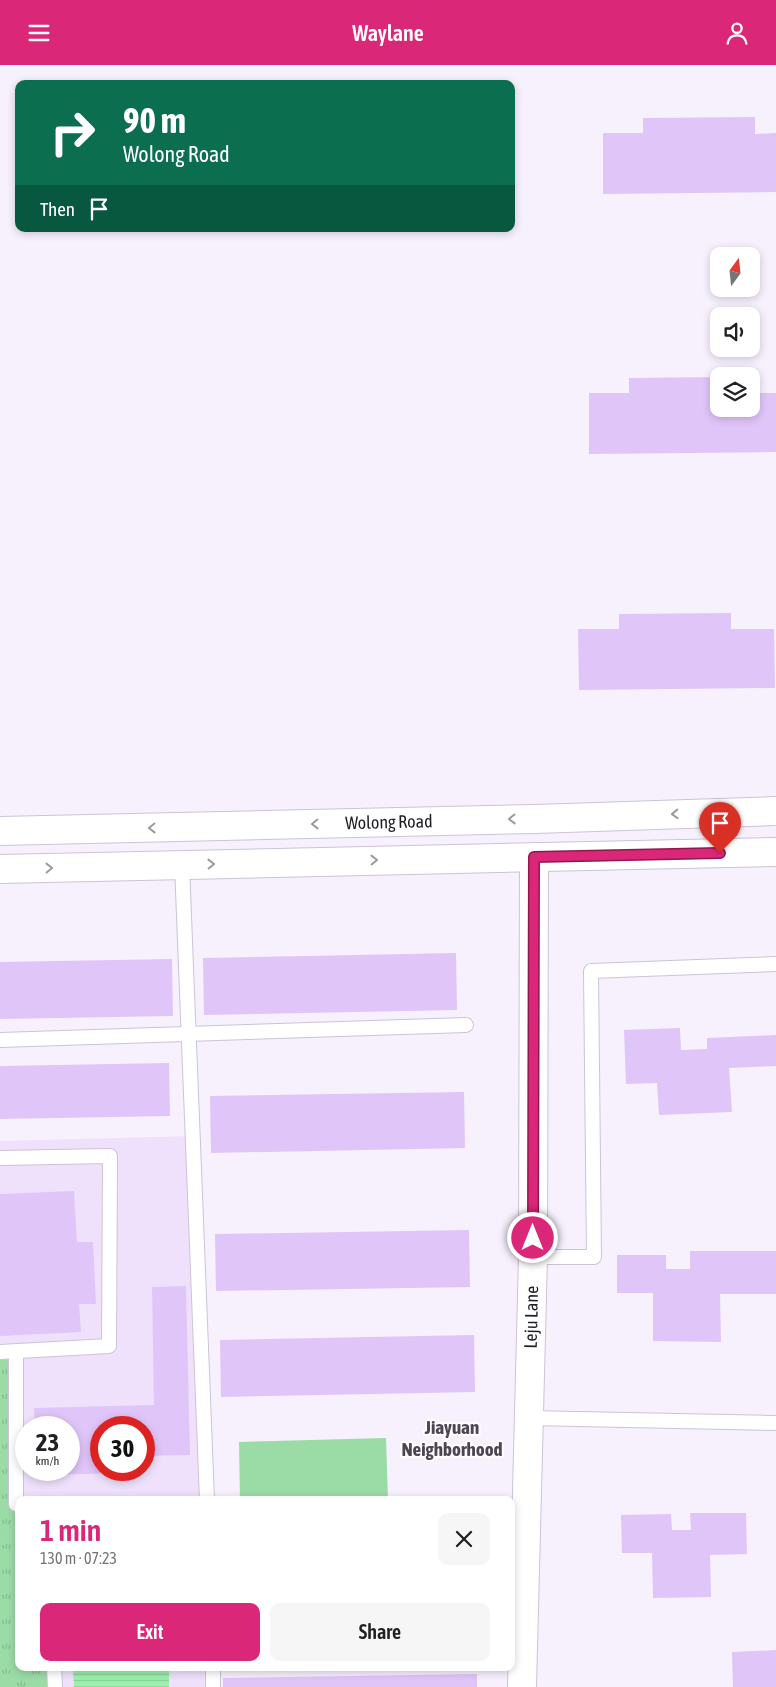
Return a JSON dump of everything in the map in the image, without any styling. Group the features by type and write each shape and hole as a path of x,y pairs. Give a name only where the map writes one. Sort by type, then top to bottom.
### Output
{"main road":[{"name":"Wolong Road","path":"0,831 536,819 776,811"},
{"path":"0,869 776,852"},
{"name":"Leju Lane","path":"522,1687 533,1257 534,857"}],"lane":[{"path":"182,865 206,1496"},
{"path":"533,1257 594,1257 592,971 776,964"},
{"path":"0,1040 466,1025"},
{"path":"0,1158 110,1156 109,1346 0,1352"},
{"path":"16,1352 16,1496"},
{"path":"528,1418 776,1423"},
{"path":"54,1671 55,1687"},
{"path":"213,1671 213,1687"}],"shaded area":[{"path":"193,1136 207,1496 15,1496 15,1671 213,1671 213,1687 0,1687 0,1141"},
{"path":"73,1671 169,1671 169,1687 74,1687"}],"green space":[{"path":"0,1352 16,1352 17,1416 15,1416 15,1481 19,1481 19,1496 15,1496 15,1671 54,1671 55,1687 0,1687"},
{"path":"386,1438 388,1496 240,1496 239,1442"}],"building":[{"path":"755,117 755,134 776,133 776,192 603,194 603,133 643,133 643,118"},
{"path":"710,377 710,417 760,417 760,393 776,393 776,452 589,454 589,393 629,393 629,378"},
{"path":"731,613 731,629 774,629 775,688 579,690 578,629 619,629 619,614"},
{"path":"456,953 457,1010 204,1015 203,958"},
{"path":"172,959 173,1016 0,1019 0,962"},
{"path":"680,1028 681,1050 707,1049 707,1038 776,1035 776,1066 729,1068 732,1112 659,1115 657,1083 626,1084 624,1030"},
{"path":"169,1063 170,1116 0,1119 0,1066"},
{"path":"464,1092 465,1148 211,1153 210,1096"},
{"path":"74,1191 77,1242 93,1242 96,1304 79,1304 81,1332 0,1336 0,1194"},
{"path":"469,1230 470,1287 216,1291 215,1234"},
{"path":"690,1251 776,1251 776,1294 720,1294 721,1342 653,1341 653,1293 617,1293 617,1255 666,1255 666,1269 690,1269"},
{"path":"186,1286 190,1455 155,1456 155,1416 90,1416 90,1474 80,1474 80,1416 34,1416 34,1408 154,1405 152,1287"},
{"path":"474,1335 475,1392 221,1397 220,1340"},
{"path":"690,1513 746,1513 747,1554 710,1555 711,1597 653,1598 652,1553 622,1553 621,1515 671,1514 672,1530 691,1530"},
{"path":"776,1650 776,1687 733,1687 732,1652"},
{"path":"477,1674 477,1687 223,1687 223,1678"}],"district":[{"name":"Jiayuan Neighborhood","path":"452,1438"}],"route":[{"path":"533,1238 534,857 720,853"}]}
